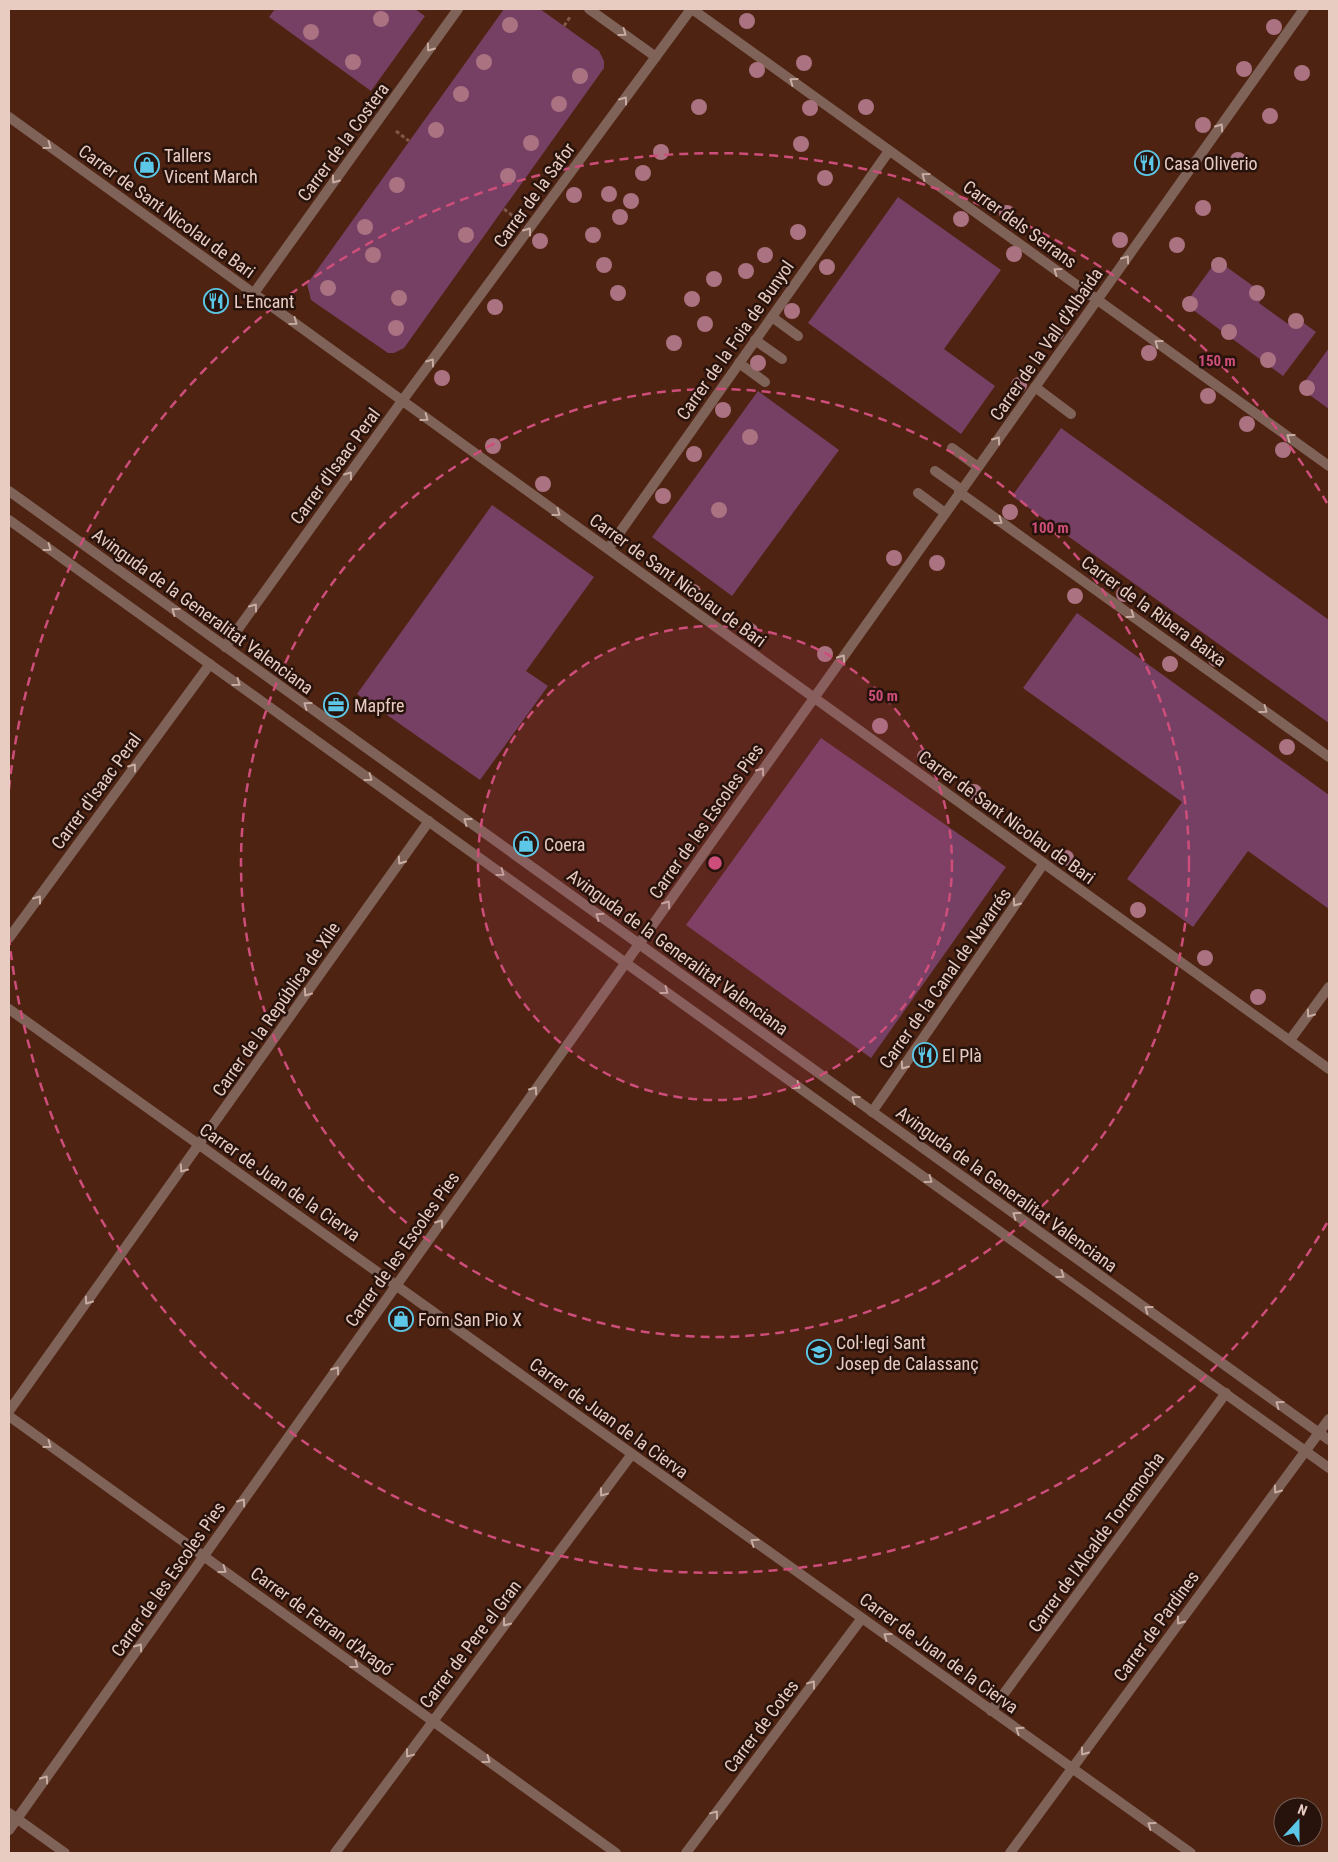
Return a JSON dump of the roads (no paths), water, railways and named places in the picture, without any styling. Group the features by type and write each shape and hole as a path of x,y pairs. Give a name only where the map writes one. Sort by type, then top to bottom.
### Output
{"street":[{"name":"Carrer de la Costera","path":"254,294 458,9"},
{"path":"589,9 656,57"},
{"name":"Carrer de la Safor","path":"402,401 692,9"},
{"name":"Carrer dels Serrans","path":"692,9 1329,466"},
{"name":"Carrer de la Vall d'Albaida","path":"814,697 1304,9"},
{"name":"Carrer de Sant Nicolau de Bari","path":"9,117 1329,1069"},
{"name":"Carrer de la Foia de Bunyol","path":"608,549 890,151"},
{"path":"772,317 798,336"},
{"path":"755,340 782,359"},
{"path":"739,363 765,382"},
{"path":"1034,387 1071,414"},
{"name":"Carrer d'Isaac Peral","path":"225,647 402,401"},
{"path":"952,448 978,467"},
{"name":"Carrer de la Ribera Baixa","path":"935,470 961,491 1329,757"},
{"name":"Avinguda de la Generalitat Valenciana","path":"9,491 1329,1440"},
{"path":"918,493 945,513"},
{"path":"9,520 1329,1468"},
{"name":"Carrer d'Isaac Peral","path":"9,938 210,664"},
{"name":"Carrer de les Escoles Pies","path":"9,1830 13,1816 204,1556 814,697"},
{"name":"Carrer de la República de Xile","path":"9,1411 429,821"},
{"name":"Carrer de la Canal de Navarrés","path":"872,1112 1044,863"},
{"path":"1290,1040 1329,987"},
{"name":"Carrer de Juan de la Cierva","path":"9,1009 1191,1853"},
{"name":"Carrer de l'Alcalde Torremocha","path":"991,1711 1226,1393"},
{"name":"Carrer de Ferran d'Aragó","path":"9,1416 616,1853"},
{"name":"Carrer de Pardines","path":"1010,1853 1329,1419"},
{"name":"Carrer de Pere el Gran","path":"335,1853 632,1454"},
{"name":"Carrer de Cotes","path":"686,1853 862,1618"},
{"path":"13,1816 65,1853"}],"place":[{"name":"Casa Oliverio","path":"1147,163"},
{"name":"Tallers Vicent March","path":"147,165"},
{"name":"L'Encant","path":"216,301"},
{"name":"Mapfre","path":"336,705"},
{"name":"Coera","path":"526,844"},
{"name":"El Plà","path":"925,1055"},
{"name":"Forn San Pio X","path":"401,1319"},
{"name":"Col·legi Sant Josep de Calassanç","path":"819,1352"}]}
